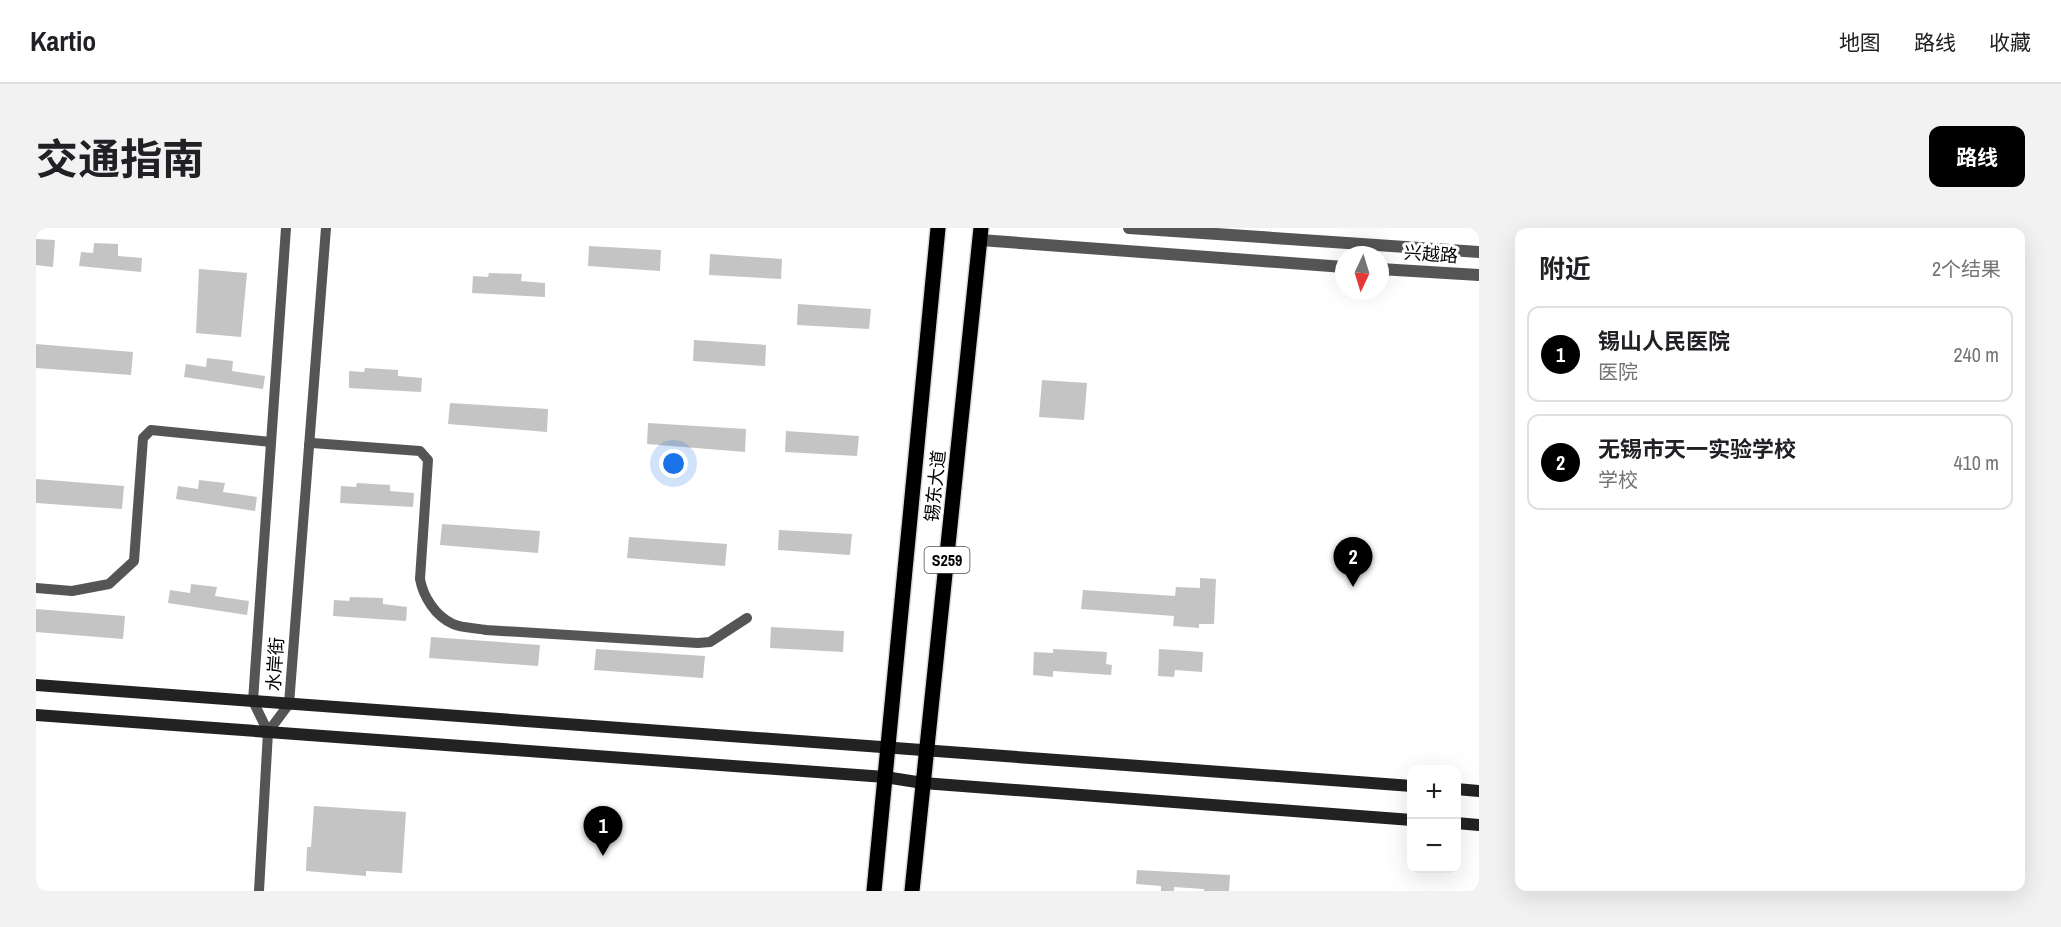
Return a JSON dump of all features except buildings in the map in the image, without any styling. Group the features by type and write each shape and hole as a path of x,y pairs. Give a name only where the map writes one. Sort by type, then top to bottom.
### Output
{"main road":[{"name":"锡东大道","path":"874,891 938,228"},
{"name":"锡东大道","path":"912,891 981,234"},
{"path":"36,685 1407,786"},
{"path":"36,715 885,777 923,783 1407,820"},
{"path":"1461,789 1479,791"},
{"path":"1461,823 1479,825"}],"street":[{"name":"水岸街","path":"286,228 253,701 268,732 289,704 326,228"},
{"name":"兴越路","path":"1130,228 1479,252"},
{"path":"981,234 1335,266"},
{"name":"兴越路","path":"1389,270 1479,275"},
{"path":"36,588 72,591 109,584 134,561 143,438 151,430 271,442"},
{"path":"309,445 312,443 420,451 428,460 420,579 422,590 436,612 453,624 486,630 698,644 710,642 747,618"},
{"path":"260,891 268,732"}],"place":[{"name":"无锡市天一实验学校","path":"1353,587"},
{"name":"锡山人民医院","path":"603,856"}]}
